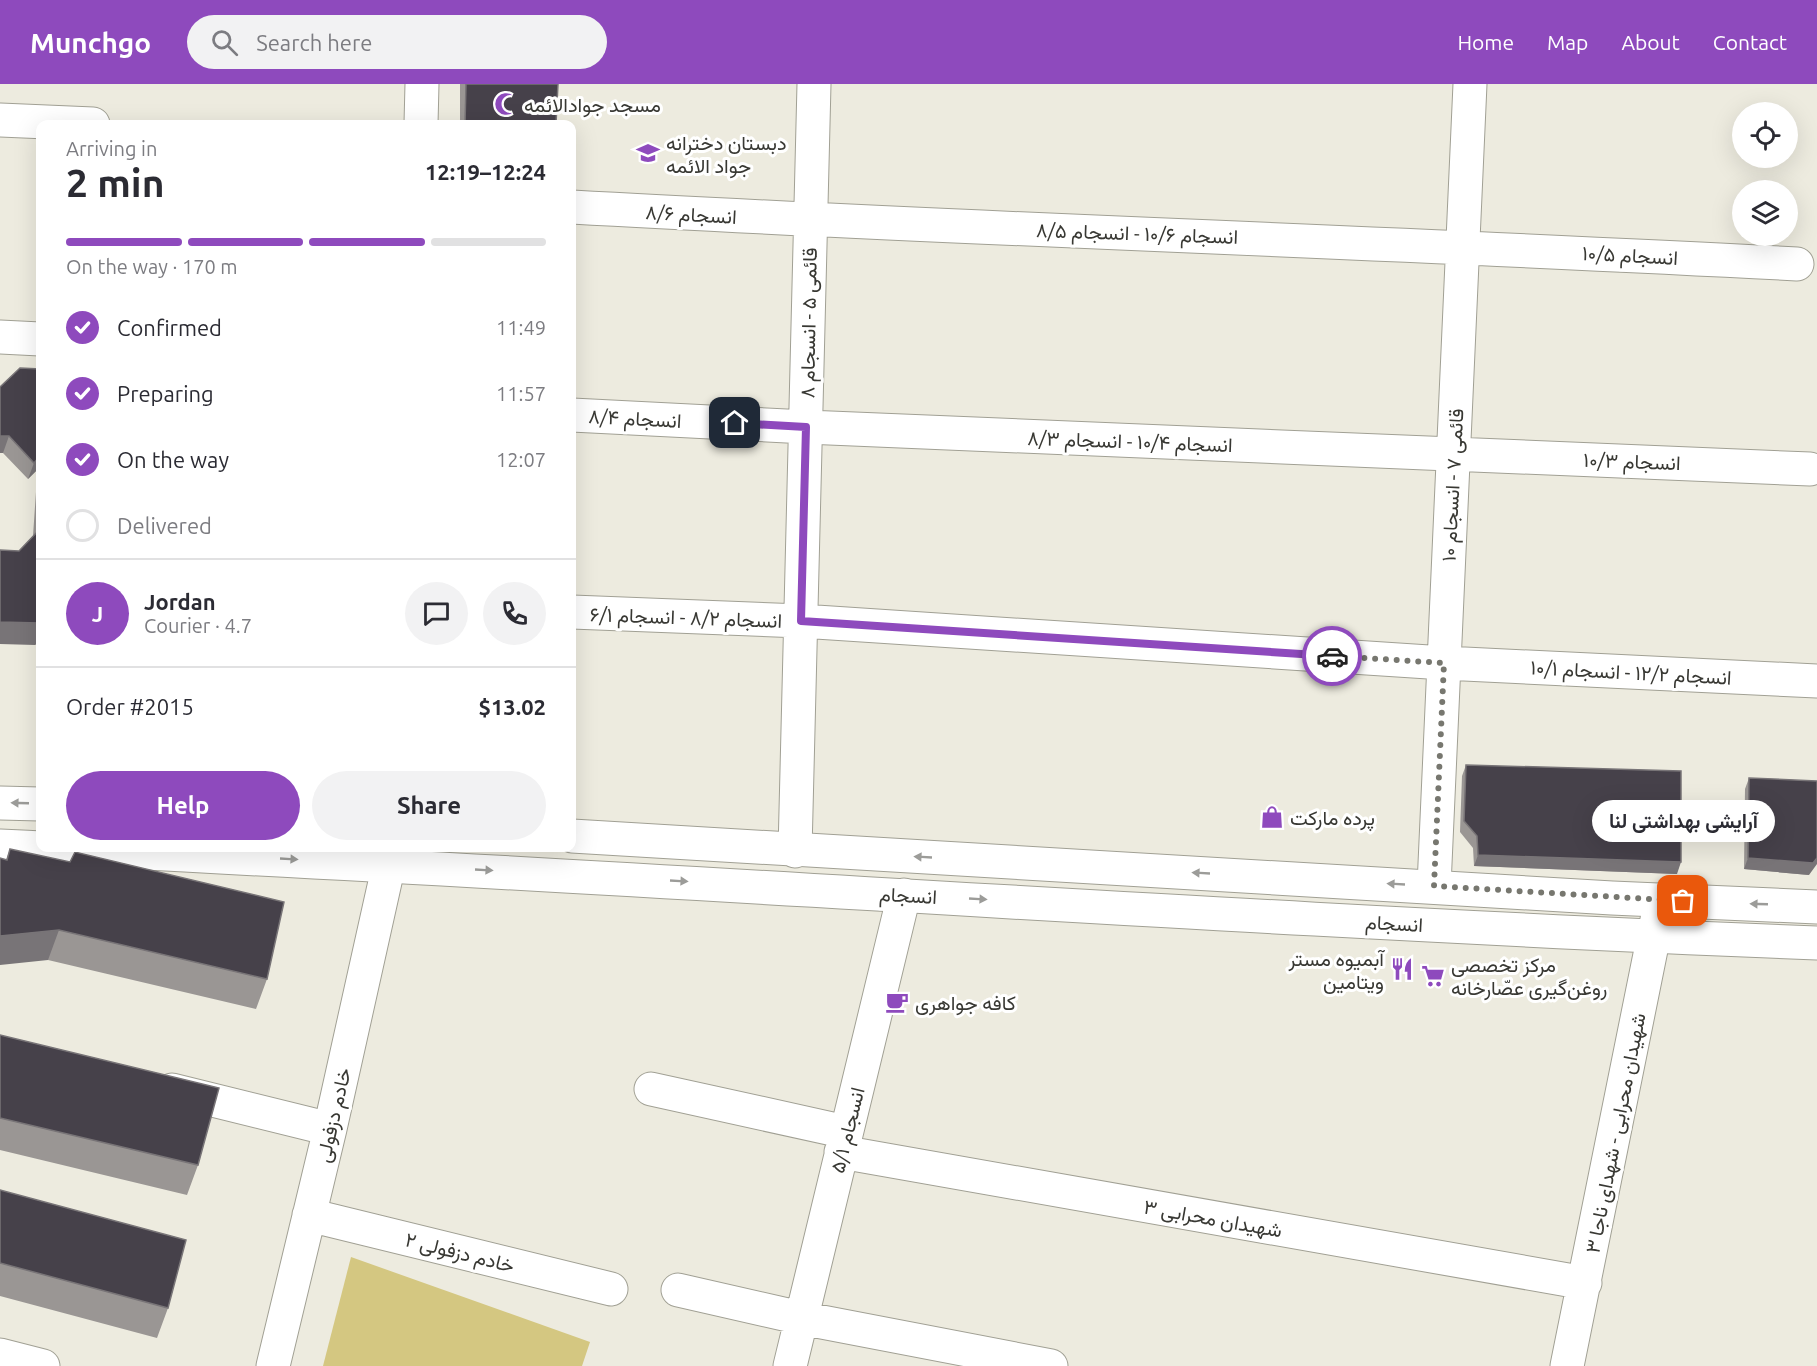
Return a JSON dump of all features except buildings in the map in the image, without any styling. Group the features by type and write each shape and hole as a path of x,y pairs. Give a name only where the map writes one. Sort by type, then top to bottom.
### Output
{"street":[{"path":"421,120 422,84"},
{"name":"قائمی ۵ - انسجام ۸","path":"795,850 814,84"},
{"name":"قائمی ۷ - انسجام ۱۰","path":"1434,886 1470,84"},
{"path":"0,120 36,122"},
{"name":"انسجام ۸/۶","path":"576,207 811,220"},
{"name":"انسجام ۱۰/۶ - انسجام ۸/۵","path":"811,220 1463,246"},
{"name":"انسجام ۱۰/۵","path":"1463,246 1797,264"},
{"path":"0,337 36,339"},
{"name":"انسجام ۸/۴","path":"576,415 806,427"},
{"name":"انسجام ۱۰/۴ - انسجام ۸/۳","path":"806,427 1454,454"},
{"name":"انسجام ۱۰/۳","path":"1454,454 1809,469"},
{"name":"انسجام ۸/۲ - انسجام ۶/۱","path":"576,612 801,621 1444,663"},
{"name":"انسجام ۱۲/۲ - انسجام ۱۰/۱","path":"1444,663 1817,681"},
{"path":"0,803 36,804"},
{"name":"انسجام","path":"576,836 1661,900 1817,907"},
{"name":"انسجام","path":"0,846 36,848"},
{"name":"انسجام","path":"130,852 389,864 904,895 1817,943"},
{"name":"خادم دزفولی","path":"273,1366 330,1129 389,864"},
{"name":"انسجام ۵/۱","path":"790,1366 904,895"},
{"name":"شهیدان محرابی - شهدای ناجا ۳","path":"1568,1366 1661,900"},
{"path":"148,1084 330,1129"},
{"name":"شهیدان محرابی ۳","path":"651,1089 844,1142 1585,1283"},
{"name":"خادم دزفولی ۲","path":"309,1215 611,1289"},
{"path":"678,1290 801,1318 905,1353 1051,1366"},
{"path":"0,1355 44,1366"}],"shaded area":[{"path":"351,1257 590,1342 582,1366 323,1366"}],"way so far":[{"path":"1332,656 1444,663 1434,886 1683,901"}],"place":[{"name":"مسجد جوادالائمه","path":"506,104"},
{"name":"دبستان دخترانه جواد الائمه","path":"648,153"},
{"name":"پرده مارکت","path":"1272,817"},
{"name":"آرایشی بهداشتی لنا","path":"1683,901"},
{"name":"آبمیوه مستر ویتامین","path":"1402,969"},
{"name":"مرکز تخصصی روغن‌گیری عصّارخانه","path":"1433,976"},
{"name":"کافه جواهری","path":"897,1002"}],"route":[{"path":"735,423 806,427 801,621 1332,656"}]}
